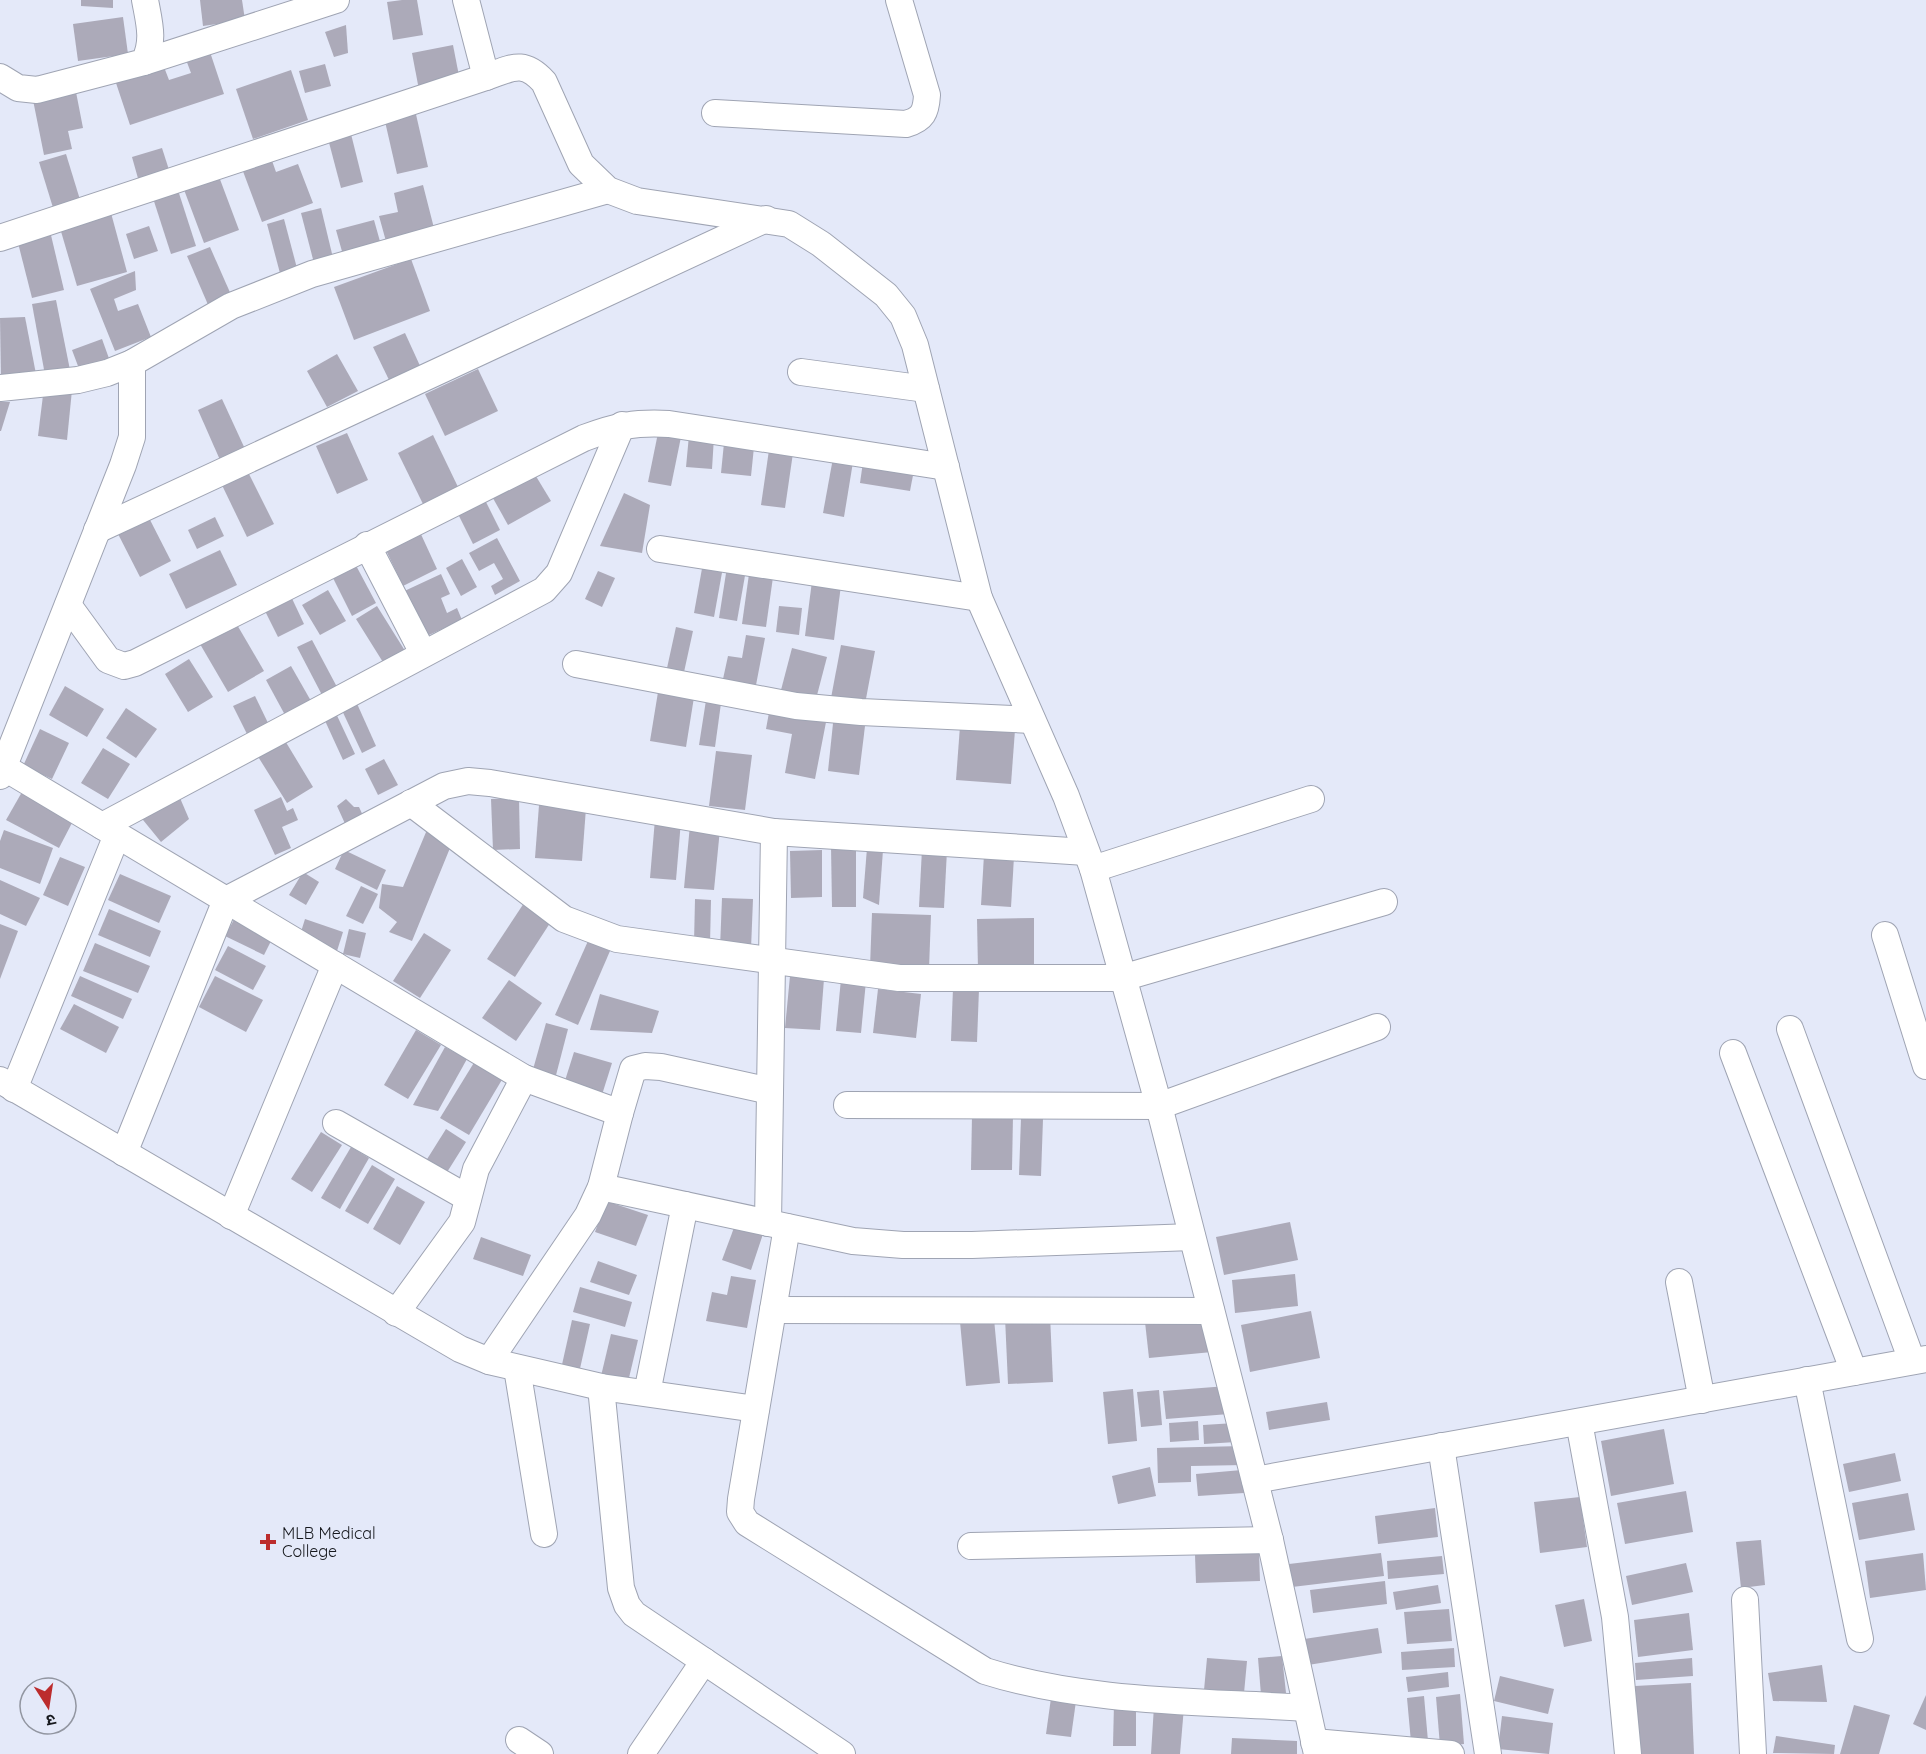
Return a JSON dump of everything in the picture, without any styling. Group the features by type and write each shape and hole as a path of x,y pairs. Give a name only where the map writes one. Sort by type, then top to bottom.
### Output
{"street":[{"path":"144,62 150,51 151,36 145,0"},
{"path":"0,77 18,88 37,90 144,62 336,0"},
{"path":"466,0 486,76"},
{"path":"715,113 906,124 919,120 926,110 927,95 899,0"},
{"path":"0,238 518,66 534,71 544,82 581,164 608,190 637,201 789,224 821,244 886,295 903,316 915,345 979,598 1066,796 1089,860 1159,1106 1255,1480 1315,1748 1450,1754"},
{"path":"0,388 78,380 132,363 231,306 312,274 608,190"},
{"path":"97,530 766,219"},
{"path":"132,363 132,437 68,605 1,769 110,830 524,1078 620,1113"},
{"path":"801,372 926,389"},
{"path":"68,605 108,660 124,666 135,663 584,438 637,422 669,424 946,467"},
{"path":"622,425 559,573 544,590 423,653 110,830 7,1084 460,1349 489,1361 601,1387 756,1409"},
{"path":"367,545 423,653"},
{"path":"660,549 979,598"},
{"path":"576,664 796,706 861,712 1032,720"},
{"path":"124,1153 226,900 444,786 468,781 774,832 1089,860 1311,799"},
{"path":"411,803 564,919 617,939 899,978 1122,978 1384,902"},
{"path":"774,832 770,1090 777,1225 773,1310 740,1512 747,1523 985,1671 1023,1683 1083,1693 1306,1708"},
{"path":"1885,935 1926,1066"},
{"path":"231,1216 335,965"},
{"path":"847,1105 1159,1106 1377,1027"},
{"path":"1255,1480 1919,1360 1790,1029"},
{"path":"1732,1053 1854,1372"},
{"path":"489,1361 570,1245 601,1187 633,1069 645,1066 770,1090"},
{"path":"396,1312 462,1222 476,1168 524,1078"},
{"path":"336,1123 468,1198"},
{"path":"601,1187 853,1241 903,1245 1192,1237"},
{"path":"647,1394 685,1205"},
{"path":"1679,1282 1702,1400"},
{"path":"773,1310 1211,1311"},
{"path":"518,1368 544,1534"},
{"path":"1807,1380 1860,1639"},
{"path":"601,1387 621,1588 627,1605 634,1614 842,1754"},
{"path":"1579,1422 1615,1617 1628,1754"},
{"path":"1442,1446 1488,1754"},
{"path":"971,1546 1270,1540"},
{"path":"1745,1600 1753,1754"},
{"path":"641,1754 704,1661"},
{"path":"519,1740 540,1754"}],"building":[{"path":"81,0 113,0 113,8 81,6"},
{"path":"200,0 242,0 245,20 203,26"},
{"path":"417,0 423,35 393,40 387,2"},
{"path":"123,17 128,54 78,61 73,24"},
{"path":"346,25 348,53 334,57 325,32"},
{"path":"453,45 460,81 419,90 412,53"},
{"path":"209,49 224,94 130,125 116,83 164,67 169,80 191,73 185,57"},
{"path":"325,64 331,86 305,93 299,71"},
{"path":"291,70 308,120 253,139 236,89"},
{"path":"76,92 83,128 68,131 72,149 44,155 33,100"},
{"path":"415,110 428,167 397,174 384,117"},
{"path":"350,130 363,182 341,188 327,135"},
{"path":"162,148 170,173 139,182 132,157"},
{"path":"66,154 81,203 54,211 39,162"},
{"path":"270,155 276,172 298,164 313,203 262,222 241,166"},
{"path":"218,174 239,230 204,243 183,187"},
{"path":"176,184 196,246 171,254 151,192"},
{"path":"423,185 435,232 387,245 379,216 398,212 394,193"},
{"path":"321,208 334,262 315,267 301,213"},
{"path":"111,213 127,272 77,286 60,228"},
{"path":"284,219 298,272 281,277 267,224"},
{"path":"374,220 381,245 343,255 336,230"},
{"path":"149,226 158,251 134,259 126,234"},
{"path":"50,231 64,290 32,298 17,239"},
{"path":"210,247 232,297 209,307 187,256"},
{"path":"411,259 430,311 354,340 334,287"},
{"path":"135,271 136,290 114,299 118,311 138,304 151,337 115,351 90,289"},
{"path":"56,300 70,370 45,375 32,304"},
{"path":"25,317 36,374 1,381 0,318"},
{"path":"405,333 421,368 390,382 373,347"},
{"path":"102,339 111,364 81,374 72,350"},
{"path":"337,354 358,391 327,407 307,371"},
{"path":"478,369 498,411 445,436 425,394"},
{"path":"44,387 72,390 67,440 38,436"},
{"path":"222,399 245,449 220,460 198,410"},
{"path":"0,402 10,402 1,431 0,431"},
{"path":"347,433 368,480 337,494 316,446"},
{"path":"658,433 681,437 671,486 648,482"},
{"path":"433,435 458,487 423,504 398,453"},
{"path":"689,435 714,437 712,469 686,467"},
{"path":"724,443 754,447 751,476 721,473"},
{"path":"769,450 793,453 785,508 761,505"},
{"path":"833,458 853,462 844,517 823,513"},
{"path":"863,462 914,470 910,491 860,483"},
{"path":"246,468 274,524 247,537 220,481"},
{"path":"531,468 551,501 508,525 489,491"},
{"path":"481,492 500,530 473,544 454,506"},
{"path":"624,493 650,505 642,553 600,546"},
{"path":"147,514 171,561 140,577 116,530"},
{"path":"215,517 224,536 197,549 188,530"},
{"path":"419,530 437,569 403,586 384,546"},
{"path":"497,538 520,581 495,595 491,586 503,579 494,563 479,571 469,553"},
{"path":"220,550 237,585 186,609 169,574"},
{"path":"352,558 376,603 352,616 329,570"},
{"path":"462,559 477,587 461,596 446,568"},
{"path":"703,563 723,567 714,617 694,613"},
{"path":"727,567 746,570 737,621 719,618"},
{"path":"598,571 615,578 602,607 585,599"},
{"path":"441,574 450,594 441,598 447,613 457,608 462,620 418,640 398,594"},
{"path":"749,574 773,577 766,627 742,624"},
{"path":"812,581 841,585 834,640 805,636"},
{"path":"288,590 304,624 278,637 261,603"},
{"path":"328,590 346,621 320,635 302,605"},
{"path":"377,606 407,654 386,667 356,619"},
{"path":"779,606 802,608 799,635 776,632"},
{"path":"236,623 264,671 228,692 200,644"},
{"path":"676,627 693,631 684,672 667,668"},
{"path":"746,635 765,638 756,685 723,679 728,656 742,658"},
{"path":"312,640 337,687 322,695 297,647"},
{"path":"841,645 875,651 865,704 831,698"},
{"path":"792,648 827,657 816,699 781,690"},
{"path":"189,659 213,697 188,712 165,674"},
{"path":"291,666 311,701 285,715 266,680"},
{"path":"65,686 104,709 87,737 49,715"},
{"path":"659,686 695,691 686,747 650,741"},
{"path":"707,694 722,696 715,747 699,745"},
{"path":"255,696 269,725 248,736 233,706"},
{"path":"354,697 376,746 362,753 339,704"},
{"path":"333,707 355,754 343,760 321,712"},
{"path":"770,707 827,717 815,779 785,773 792,734 766,729"},
{"path":"126,708 157,729 136,758 106,738"},
{"path":"834,714 866,718 859,775 828,771"},
{"path":"960,726 1015,730 1011,784 956,780"},
{"path":"40,729 69,743 52,779 23,766"},
{"path":"284,739 313,787 287,803 257,755"},
{"path":"103,748 130,764 108,799 81,783"},
{"path":"716,751 752,755 745,810 709,806"},
{"path":"384,759 398,785 378,795 365,769"},
{"path":"22,792 74,819 59,848 6,820"},
{"path":"281,797 287,811 293,808 298,820 282,827 291,848 275,855 254,810"},
{"path":"180,798 189,819 161,842 139,815"},
{"path":"519,798 520,849 493,850 491,799"},
{"path":"346,799 354,807 359,807 365,820 347,828 337,806"},
{"path":"539,805 586,808 582,861 535,858"},
{"path":"655,819 681,821 676,880 650,878"},
{"path":"429,825 450,848 412,941 389,932 397,922 379,908 382,884 403,887"},
{"path":"690,825 720,829 714,890 684,888"},
{"path":"4,830 53,848 40,884 0,868 0,841"},
{"path":"831,846 856,846 856,907 832,907"},
{"path":"867,848 883,850 879,905 863,898"},
{"path":"922,849 947,850 944,908 919,907"},
{"path":"344,850 386,870 377,890 335,869"},
{"path":"822,850 822,897 791,898 790,851"},
{"path":"984,855 1014,857 1011,907 981,905"},
{"path":"60,857 85,867 68,906 43,895"},
{"path":"303,872 319,882 306,905 289,895"},
{"path":"120,874 171,896 159,923 108,900"},
{"path":"0,880 40,898 26,926 0,914"},
{"path":"361,886 378,894 363,924 346,916"},
{"path":"722,898 753,899 751,949 720,948"},
{"path":"695,899 711,900 710,944 694,943"},
{"path":"524,903 552,920 515,977 487,959"},
{"path":"109,909 161,931 150,957 98,935"},
{"path":"872,913 931,915 929,969 870,967"},
{"path":"236,916 274,935 264,955 225,936"},
{"path":"1034,918 1034,969 978,970 977,919"},
{"path":"305,919 343,932 337,951 299,938"},
{"path":"0,924 18,931 0,979"},
{"path":"349,929 366,933 360,958 343,954"},
{"path":"424,933 451,950 420,998 393,981"},
{"path":"588,941 610,951 578,1025 555,1015"},
{"path":"95,943 150,966 138,993 83,971"},
{"path":"228,946 266,966 253,990 215,970"},
{"path":"80,976 132,999 123,1019 71,996"},
{"path":"215,976 263,1000 246,1032 199,1007"},
{"path":"790,976 824,979 820,1030 785,1028"},
{"path":"841,979 866,981 861,1033 836,1031"},
{"path":"509,980 542,1003 516,1041 482,1018"},
{"path":"953,988 979,989 977,1042 951,1041"},
{"path":"878,989 921,994 916,1038 873,1033"},
{"path":"600,994 659,1011 652,1033 590,1030"},
{"path":"74,1004 119,1027 106,1053 60,1029"},
{"path":"546,1023 568,1029 555,1079 532,1073"},
{"path":"416,1030 441,1045 408,1099 384,1085"},
{"path":"445,1047 467,1059 438,1111 413,1105"},
{"path":"574,1052 612,1063 601,1098 563,1087"},
{"path":"475,1061 503,1078 469,1135 440,1118"},
{"path":"972,1115 1013,1115 1012,1170 971,1170"},
{"path":"1021,1118 1043,1119 1041,1176 1019,1175"},
{"path":"446,1129 466,1142 444,1177 424,1164"},
{"path":"321,1132 342,1145 312,1192 291,1179"},
{"path":"351,1147 369,1158 340,1209 321,1198"},
{"path":"372,1165 395,1179 368,1224 345,1211"},
{"path":"397,1186 425,1202 400,1245 373,1229"},
{"path":"606,1201 648,1215 636,1246 595,1232"},
{"path":"1290,1222 1298,1260 1224,1275 1216,1237"},
{"path":"735,1225 763,1234 751,1270 722,1260"},
{"path":"481,1237 531,1255 523,1276 473,1259"},
{"path":"598,1261 637,1275 629,1295 590,1282"},
{"path":"1295,1274 1298,1306 1235,1313 1232,1280"},
{"path":"731,1276 756,1280 747,1328 706,1321 712,1292 727,1295"},
{"path":"580,1287 632,1302 625,1327 573,1312"},
{"path":"1311,1311 1320,1358 1250,1372 1241,1325"},
{"path":"1050,1315 1053,1382 1008,1384 1005,1317"},
{"path":"1209,1316 1212,1352 1149,1358 1145,1322"},
{"path":"994,1319 1000,1383 966,1386 960,1322"},
{"path":"572,1320 590,1324 579,1373 561,1369"},
{"path":"611,1334 638,1340 628,1382 601,1376"},
{"path":"1227,1386 1229,1414 1166,1419 1163,1391"},
{"path":"1133,1389 1137,1441 1108,1444 1103,1392"},
{"path":"1159,1390 1162,1425 1141,1427 1137,1392"},
{"path":"1327,1402 1330,1420 1269,1430 1266,1412"},
{"path":"1198,1421 1199,1440 1170,1442 1169,1423"},
{"path":"1235,1423 1236,1442 1204,1444 1203,1425"},
{"path":"1664,1429 1674,1484 1611,1496 1601,1441"},
{"path":"1243,1446 1244,1465 1191,1466 1191,1482 1158,1483 1157,1448"},
{"path":"1895,1453 1901,1481 1849,1492 1843,1464"},
{"path":"1150,1467 1156,1496 1118,1504 1112,1476"},
{"path":"1242,1470 1244,1493 1198,1496 1196,1474"},
{"path":"1686,1491 1693,1532 1625,1544 1617,1503"},
{"path":"1908,1493 1915,1530 1859,1540 1852,1503"},
{"path":"1580,1497 1587,1547 1540,1553 1534,1502"},
{"path":"1435,1508 1438,1537 1378,1544 1375,1516"},
{"path":"1761,1540 1765,1585 1741,1588 1736,1542"},
{"path":"1259,1552 1260,1581 1196,1583 1195,1555"},
{"path":"1381,1553 1384,1576 1292,1587 1289,1564"},
{"path":"1923,1553 1926,1590 1870,1598 1865,1561"},
{"path":"1442,1556 1444,1574 1388,1579 1387,1561"},
{"path":"1686,1563 1693,1592 1632,1605 1626,1576"},
{"path":"1385,1581 1387,1604 1313,1613 1310,1590"},
{"path":"1438,1585 1441,1603 1396,1610 1393,1592"},
{"path":"1584,1599 1592,1641 1564,1647 1555,1605"},
{"path":"1449,1609 1452,1641 1407,1644 1404,1612"},
{"path":"1689,1613 1693,1650 1638,1657 1634,1620"},
{"path":"1378,1628 1382,1653 1308,1665 1304,1639"},
{"path":"1454,1648 1455,1667 1402,1670 1401,1652"},
{"path":"1282,1656 1286,1693 1261,1695 1258,1658"},
{"path":"1207,1658 1247,1661 1244,1693 1204,1690"},
{"path":"1692,1658 1693,1676 1636,1680 1635,1663"},
{"path":"1822,1665 1827,1702 1773,1701 1768,1673"},
{"path":"1448,1672 1449,1687 1408,1692 1406,1677"},
{"path":"1500,1676 1554,1689 1548,1714 1494,1701"},
{"path":"1691,1683 1694,1754 1637,1754 1635,1686"},
{"path":"1460,1694 1464,1744 1440,1746 1436,1697"},
{"path":"1926,1695 1926,1730 1913,1724"},
{"path":"1424,1696 1428,1741 1411,1742 1407,1698"},
{"path":"1051,1698 1076,1701 1071,1737 1046,1734"},
{"path":"1114,1703 1136,1703 1136,1746 1113,1746"},
{"path":"1854,1705 1890,1715 1879,1754 1840,1754"},
{"path":"1154,1706 1184,1707 1180,1754 1151,1754"},
{"path":"1502,1716 1553,1723 1549,1754 1498,1749"},
{"path":"1776,1736 1835,1745 1834,1754 1773,1753"},
{"path":"1232,1738 1297,1741 1297,1754 1231,1754"}],"place":[{"name":"MLB Medical College","path":"268,1542"}]}
